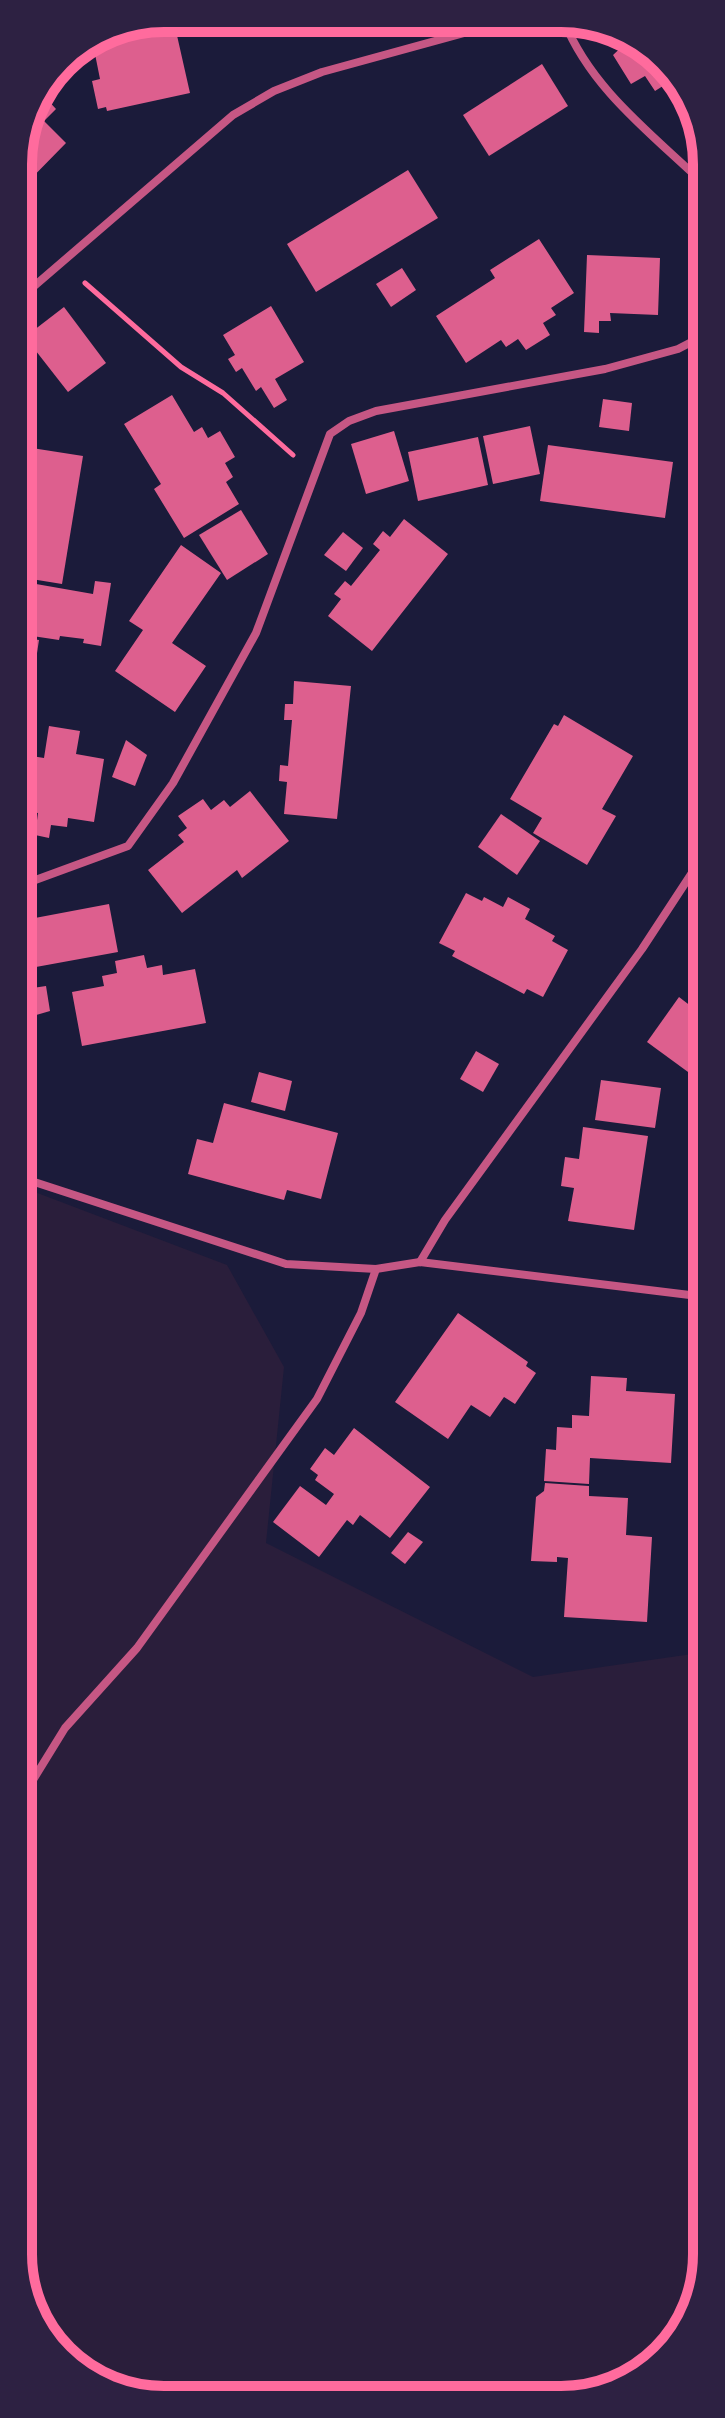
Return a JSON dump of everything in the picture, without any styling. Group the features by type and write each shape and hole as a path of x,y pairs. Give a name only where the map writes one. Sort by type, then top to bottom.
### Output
{"street":[{"path":"32,289 233,115 274,91 322,72 467,32"},
{"path":"569,33 576,51 610,95 693,174"},
{"path":"32,881 128,846 173,783 256,633 330,434 349,421 376,411 605,369 678,349 693,341"},
{"path":"420,1262 445,1220 642,949 693,871"},
{"path":"32,1181 286,1264 376,1269 420,1262 693,1295"},
{"path":"32,1782 65,1728 137,1648 317,1399 361,1313 376,1269"}],"path":[{"path":"63,264 181,367 223,393 313,473"}],"shaded area":[{"path":"32,1191 227,1265 284,1367 266,1543 533,1677 693,1654 693,2262 683,2304 671,2327 648,2353 627,2368 587,2383 561,2386 164,2386 114,2376 84,2359 54,2327 46,2312 35,2280 32,2254"}],"building":[{"path":"176,32 190,93 107,111 106,107 98,109 92,81 100,79 95,52 123,42 122,40 138,35"},
{"path":"621,47 641,59 665,84 655,91 645,76 631,84 613,55"},
{"path":"542,64 568,106 489,156 463,115"},
{"path":"49,101 56,109 44,121 66,143 32,178 37,130"},
{"path":"408,170 438,218 316,292 287,244"},
{"path":"539,239 574,293 551,308 556,315 543,323 550,335 526,350 518,339 506,347 501,340 466,363 436,316 495,278 490,270"},
{"path":"587,255 660,258 658,315 610,313 611,321 599,321 599,333 584,332"},
{"path":"402,268 416,290 391,307 376,284"},
{"path":"271,306 304,362 275,379 287,400 274,408 261,387 256,391 242,368 236,372 228,359 235,355 223,335"},
{"path":"64,307 106,363 68,392 32,346 32,332"},
{"path":"172,395 194,432 202,427 208,438 220,431 235,457 225,463 233,477 226,482 239,504 184,538 154,489 161,484 124,424"},
{"path":"603,399 632,403 629,431 599,427"},
{"path":"530,426 540,474 493,484 483,436"},
{"path":"394,431 409,481 366,494 351,444"},
{"path":"478,437 488,485 418,501 408,452"},
{"path":"548,445 673,462 665,518 540,501"},
{"path":"32,448 83,456 62,584 32,579"},
{"path":"241,510 268,554 227,580 199,535"},
{"path":"404,519 448,554 372,651 328,616 341,599 334,594 345,581 351,586 380,550 373,544 383,531 390,537"},
{"path":"343,532 363,548 346,571 324,555"},
{"path":"181,545 221,573 172,643 206,666 175,712 115,671 143,630 129,621"},
{"path":"95,581 111,583 101,646 83,643 84,639 60,636 59,640 32,636 32,583 93,594"},
{"path":"32,639 39,640 32,686"},
{"path":"294,681 351,686 337,819 284,814 287,782 279,781 280,765 288,766 292,720 284,720 285,704 293,704"},
{"path":"564,715 633,756 602,809 616,816 587,865 533,833 542,818 510,799 554,724 558,726"},
{"path":"49,726 80,731 76,754 104,759 94,822 68,818 67,827 51,825 49,838 35,835 38,813 32,812 32,756 44,758"},
{"path":"126,740 147,755 135,786 112,777"},
{"path":"250,791 289,841 242,878 237,870 182,913 148,870 184,842 178,835 187,828 178,816 203,799 211,810 224,800 230,807"},
{"path":"501,814 540,841 517,875 478,847"},
{"path":"466,893 482,901 484,897 503,907 508,897 530,909 525,919 555,936 552,941 568,950 543,997 527,989 524,994 452,956 455,951 439,943"},
{"path":"109,904 118,952 32,968 32,919"},
{"path":"144,955 147,968 162,965 163,975 195,969 206,1023 82,1046 72,992 104,986 102,976 117,973 115,961"},
{"path":"46,986 50,1011 32,1016 32,988"},
{"path":"679,997 693,1008 693,1076 647,1042"},
{"path":"476,1051 499,1064 483,1092 460,1079"},
{"path":"259,1072 292,1081 285,1111 251,1102"},
{"path":"601,1080 661,1088 655,1128 595,1120"},
{"path":"224,1103 338,1133 321,1199 287,1190 284,1200 188,1174 197,1139 213,1143"},
{"path":"583,1127 648,1136 634,1230 568,1221 574,1188 561,1186 565,1157 579,1159"},
{"path":"458,1313 528,1362 526,1366 536,1373 515,1404 504,1397 490,1417 471,1405 448,1439 395,1402"},
{"path":"591,1376 627,1378 626,1391 675,1394 671,1463 590,1458 589,1484 544,1481 546,1449 556,1450 557,1427 572,1428 572,1415 589,1416"},
{"path":"354,1428 430,1487 390,1538 360,1515 353,1525 347,1520 319,1557 273,1522 300,1486 326,1505 334,1494 315,1480 318,1475 310,1469 325,1448 334,1455"},
{"path":"545,1483 589,1486 589,1496 628,1498 626,1535 652,1537 647,1622 564,1617 568,1558 557,1557 557,1562 531,1561 536,1497 544,1491"},
{"path":"408,1532 423,1542 405,1564 391,1553"}]}
